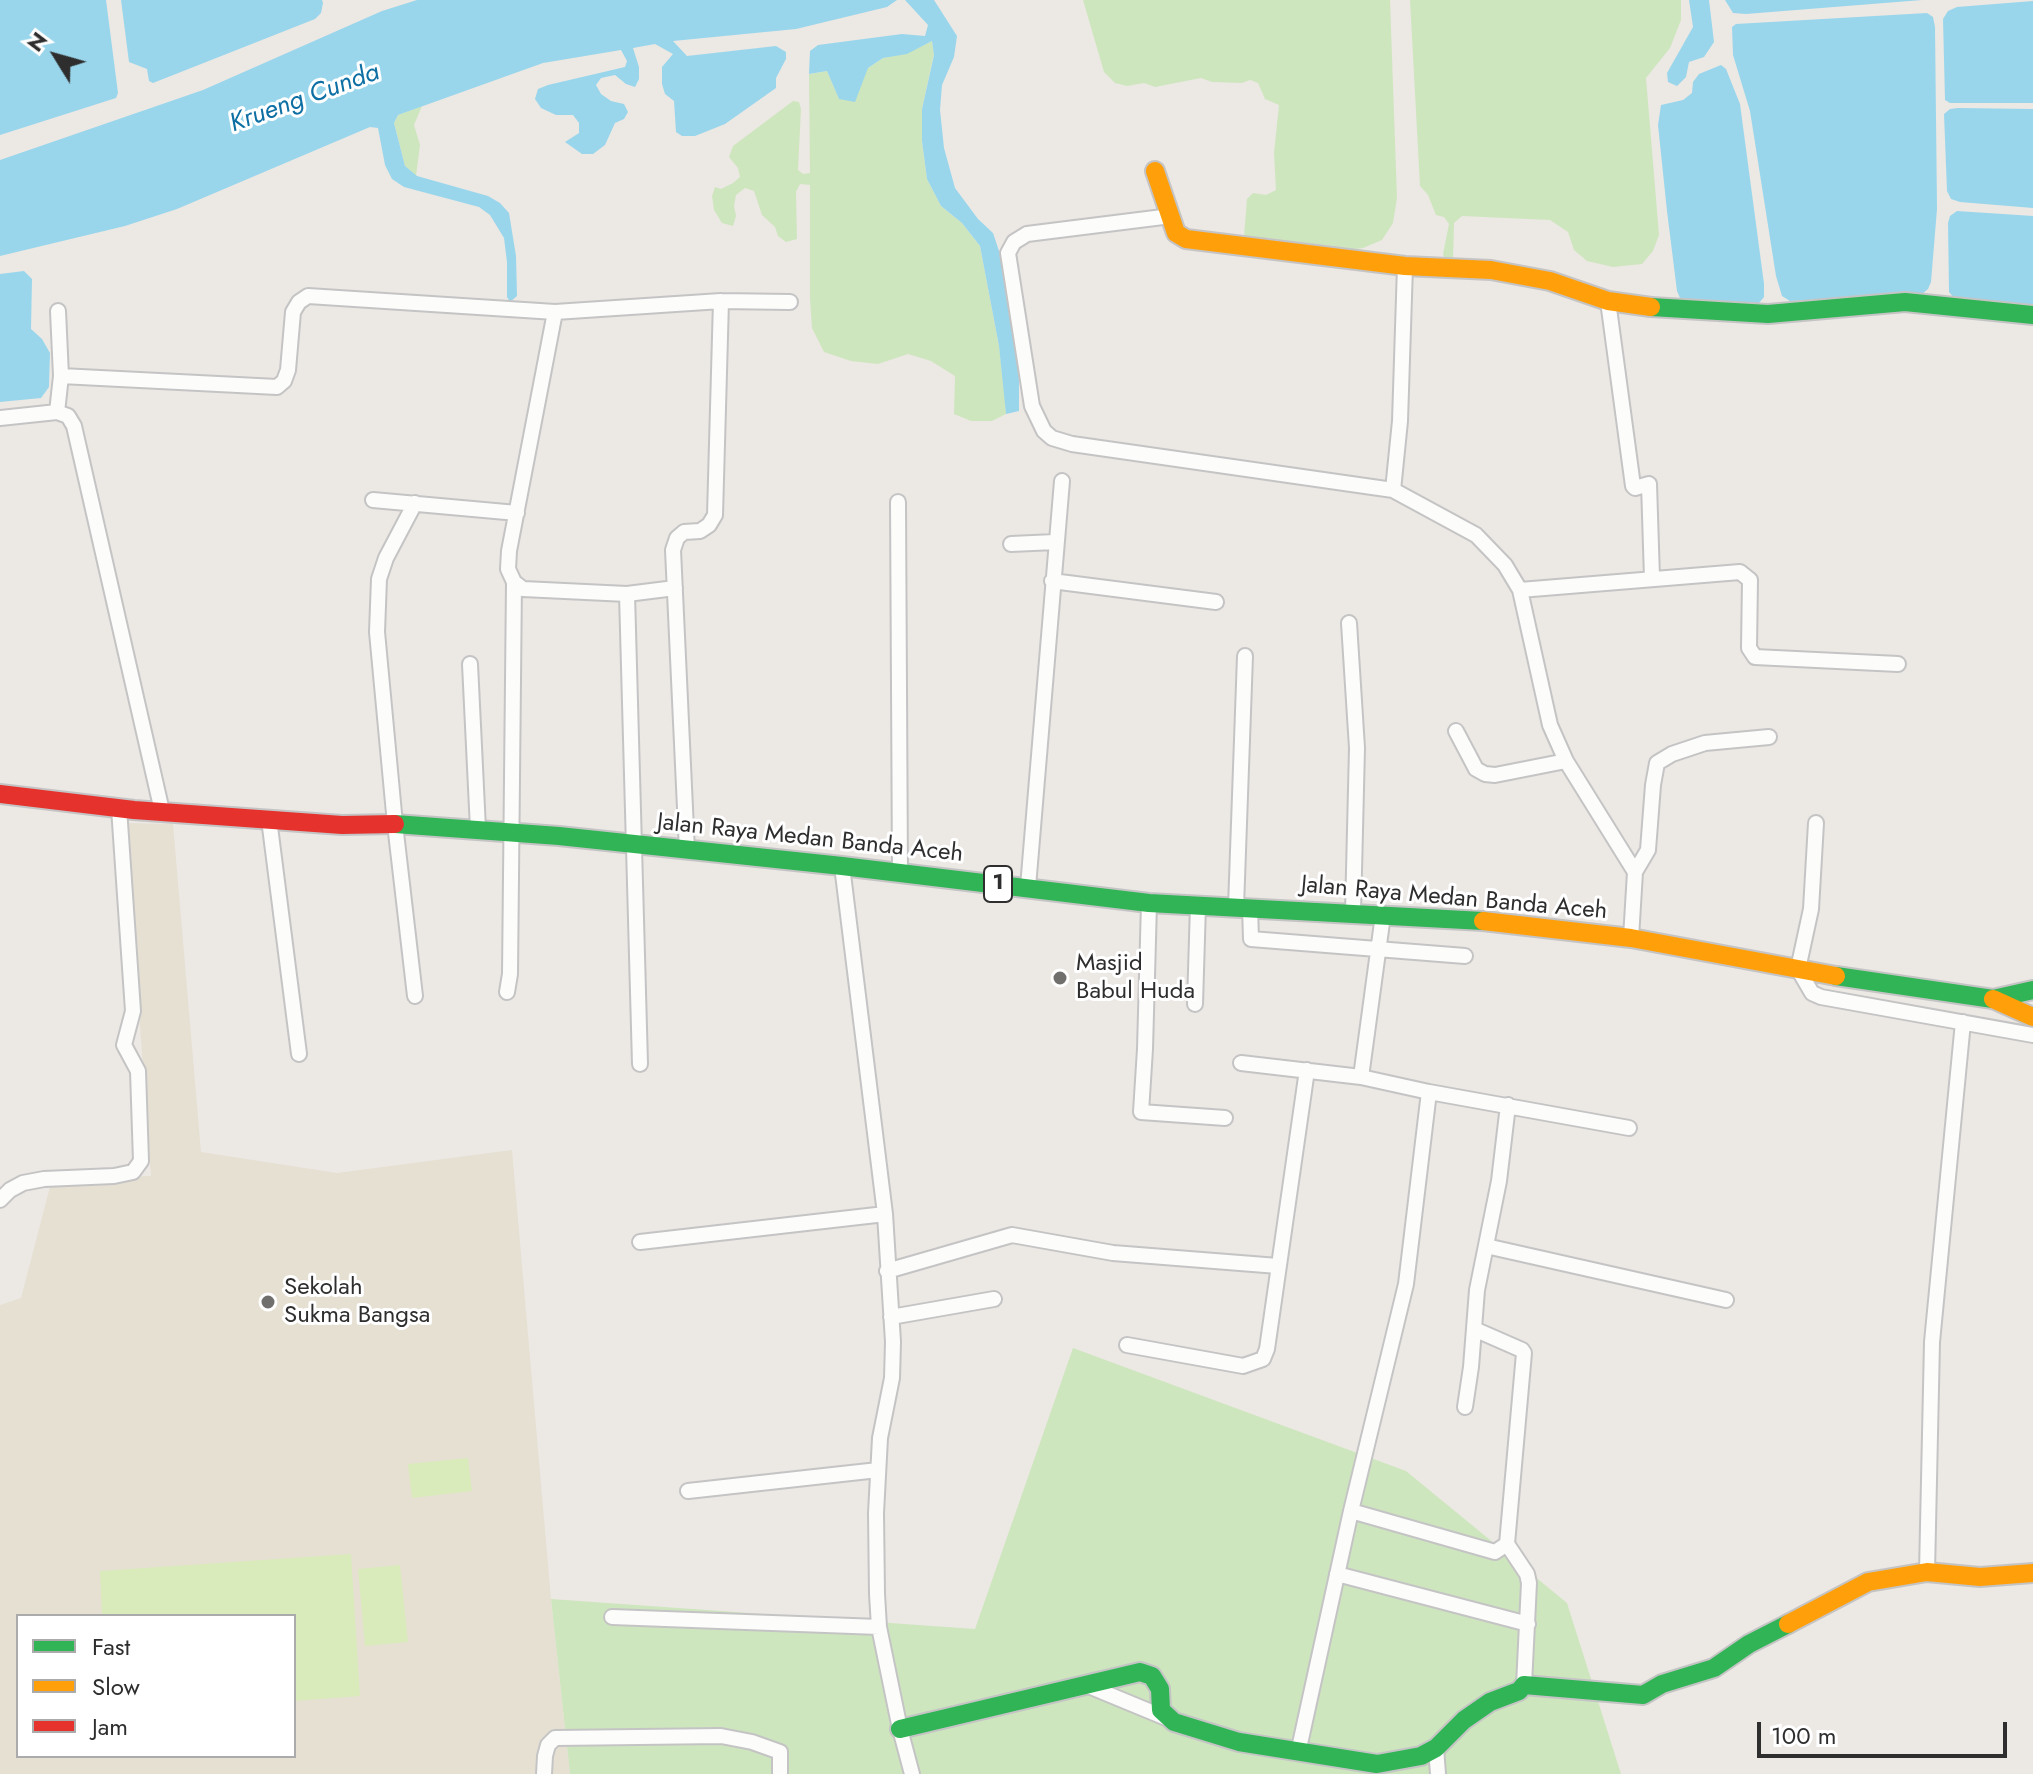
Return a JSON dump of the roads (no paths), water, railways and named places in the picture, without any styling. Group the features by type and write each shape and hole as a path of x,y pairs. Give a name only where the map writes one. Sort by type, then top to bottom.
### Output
{"main road":[{"path":"1155,171 1176,233 1186,239 1405,266 1491,270 1550,281 1608,301 1674,310 1768,314 1905,302 2033,315"},
{"name":"Jalan Raya Medan Banda Aceh","path":"0,794 119,808 342,825 395,824 511,832 842,866 1149,903 1512,923 1631,938 1873,983 1993,999 2033,1017"},
{"name":"Jalan Raya Medan Banda Aceh","path":"1993,999 2033,990"},
{"path":"900,1729 1140,1672 1152,1676 1160,1689 1161,1710 1167,1718 1239,1742 1377,1764 1421,1756 1436,1748 1464,1720 1490,1702 1519,1691 1524,1685 1643,1695 1662,1684 1714,1668 1749,1644 1868,1582 1927,1572 1980,1577 2033,1573"}],"street":[{"path":"1171,216 1027,234 1014,242 1008,253 1032,406 1044,431 1052,438 1072,444 1393,490 1476,535 1505,565 1520,590 1550,725 1566,761 1635,872"},
{"path":"1393,490 1400,421 1405,266"},
{"path":"61,376 277,387 284,381 288,370 293,312 299,302 308,296 555,312 721,301 790,302"},
{"path":"687,851 673,550 677,538 684,532 700,531 709,525 715,515 721,301"},
{"path":"1608,301 1633,486 1649,484 1652,578"},
{"path":"57,412 61,376 58,311"},
{"path":"507,992 510,974 514,582 508,569 509,551 555,312"},
{"path":"0,418 57,412 68,416 74,426 162,811"},
{"path":"1028,887 1062,481"},
{"path":"373,500 517,513"},
{"path":"898,502 900,873"},
{"path":"415,503 386,558 379,579 377,604 379,663 415,996"},
{"path":"1011,544 1055,542"},
{"path":"1520,590 1740,572 1750,580 1749,648 1755,657 1898,664"},
{"path":"1052,581 1216,602"},
{"path":"514,582 523,589 627,594 675,588"},
{"path":"627,594 640,1064"},
{"path":"1349,623 1357,748 1353,912"},
{"path":"1245,656 1243,907 1251,939 1465,956"},
{"path":"470,664 478,829"},
{"path":"1456,731 1476,769 1485,774 1495,775 1566,761"},
{"path":"1631,938 1635,872 1648,850 1657,763 1672,754 1705,743 1769,737"},
{"path":"0,1200 23,1183 114,1176 133,1172 141,1161 138,1071 124,1045 133,1011 119,808"},
{"path":"269,819 299,1054"},
{"path":"1816,823 1811,909 1798,969 1812,993 2033,1035"},
{"path":"842,866 885,1214 891,1317 892,1378 880,1438 876,1513 879,1627 912,1774"},
{"path":"1149,903 1141,1112 1225,1118"},
{"path":"1195,1004 1198,905"},
{"path":"1361,1077 1383,915"},
{"path":"1927,1572 1932,1342 1963,1022"},
{"path":"1241,1063 1361,1077 1629,1128"},
{"path":"1127,1345 1243,1366 1263,1359 1267,1349 1307,1070"},
{"path":"1298,1753 1351,1511 1406,1284 1429,1092"},
{"path":"1465,1407 1477,1290 1499,1181 1508,1105"},
{"path":"640,1242 885,1214"},
{"path":"887,1271 1012,1235 1113,1253 1278,1266"},
{"path":"1486,1246 1726,1300"},
{"path":"891,1317 994,1299"},
{"path":"1474,1329 1524,1353 1507,1544 1527,1574 1529,1583 1524,1685"},
{"path":"688,1491 878,1470"},
{"path":"1351,1511 1495,1552 1507,1544"},
{"path":"1337,1574 1528,1624"},
{"path":"612,1617 879,1627"},
{"path":"1084,1684 1167,1718"},
{"path":"544,1774 548,1745 555,1738 721,1736 780,1752 780,1774"},
{"path":"1436,1748 1438,1774"}],"water":[{"path":"0,0 106,0 118,93 116,98 0,135"},
{"path":"121,0 322,0 323,3 321,13 315,19 153,83 149,81 147,69 129,62"},
{"name":"Krueng Cunda","path":"417,0 897,0 887,7 796,29 673,41 687,56 776,46 786,52 786,59 776,78 776,88 725,124 695,136 682,136 676,132 674,101 665,94 662,84 662,67 673,54 655,44 633,48 639,67 635,87 615,75 601,78 596,85 601,94 611,101 624,104 628,112 624,119 615,123 605,145 593,154 582,154 565,142 579,133 579,123 573,115 556,115 541,108 535,99 538,89 548,85 625,67 627,61 621,50 543,63 398,115 394,123 405,166 417,176 488,196 509,213 516,256 517,296 510,302 507,297 504,238 490,215 479,207 404,187 392,179 385,165 378,128 370,127 177,209 125,226 0,256 0,160 203,90 382,11"},
{"path":"905,0 934,0 957,36 954,57 942,85 940,110 944,148 955,188 978,219 993,233 1000,254 1019,368 1019,411 1006,414 999,346 980,246 962,223 941,206 927,179 922,109 934,55 932,41 907,54 883,58 868,68 855,102 839,99 827,71 809,74 810,51 818,45 902,34 925,36 928,25"},
{"path":"1689,0 1709,0 1714,42 1704,57 1689,62 1686,77 1677,86 1668,82 1667,73 1693,27"},
{"path":"1725,0 1922,0 1746,14 1733,13"},
{"path":"2033,1 2033,103 1950,103 1945,100 1943,19 1948,11 1957,7"},
{"path":"1927,13 1933,17 1935,27 1937,209 1928,289 1921,295 1790,301 1782,296 1776,276 1750,111 1733,55 1732,27 1736,24"},
{"path":"1721,65 1726,69 1740,104 1764,284 1764,297 1759,303 1747,306 1680,298 1667,211 1658,125 1661,105 1683,100 1692,93 1693,82 1699,74"},
{"path":"1958,108 2033,109 2033,208 1951,199 1947,191 1944,114"},
{"path":"1957,211 2033,216 2033,309 1954,298 1949,292 1948,223 1950,216"},
{"path":"24,271 32,279 31,329 42,339 50,353 49,387 41,398 0,402 0,274"}],"place":[{"name":"Masjid Babul Huda","path":"1060,978"},
{"name":"Sekolah Sukma Bangsa","path":"268,1302"}]}
